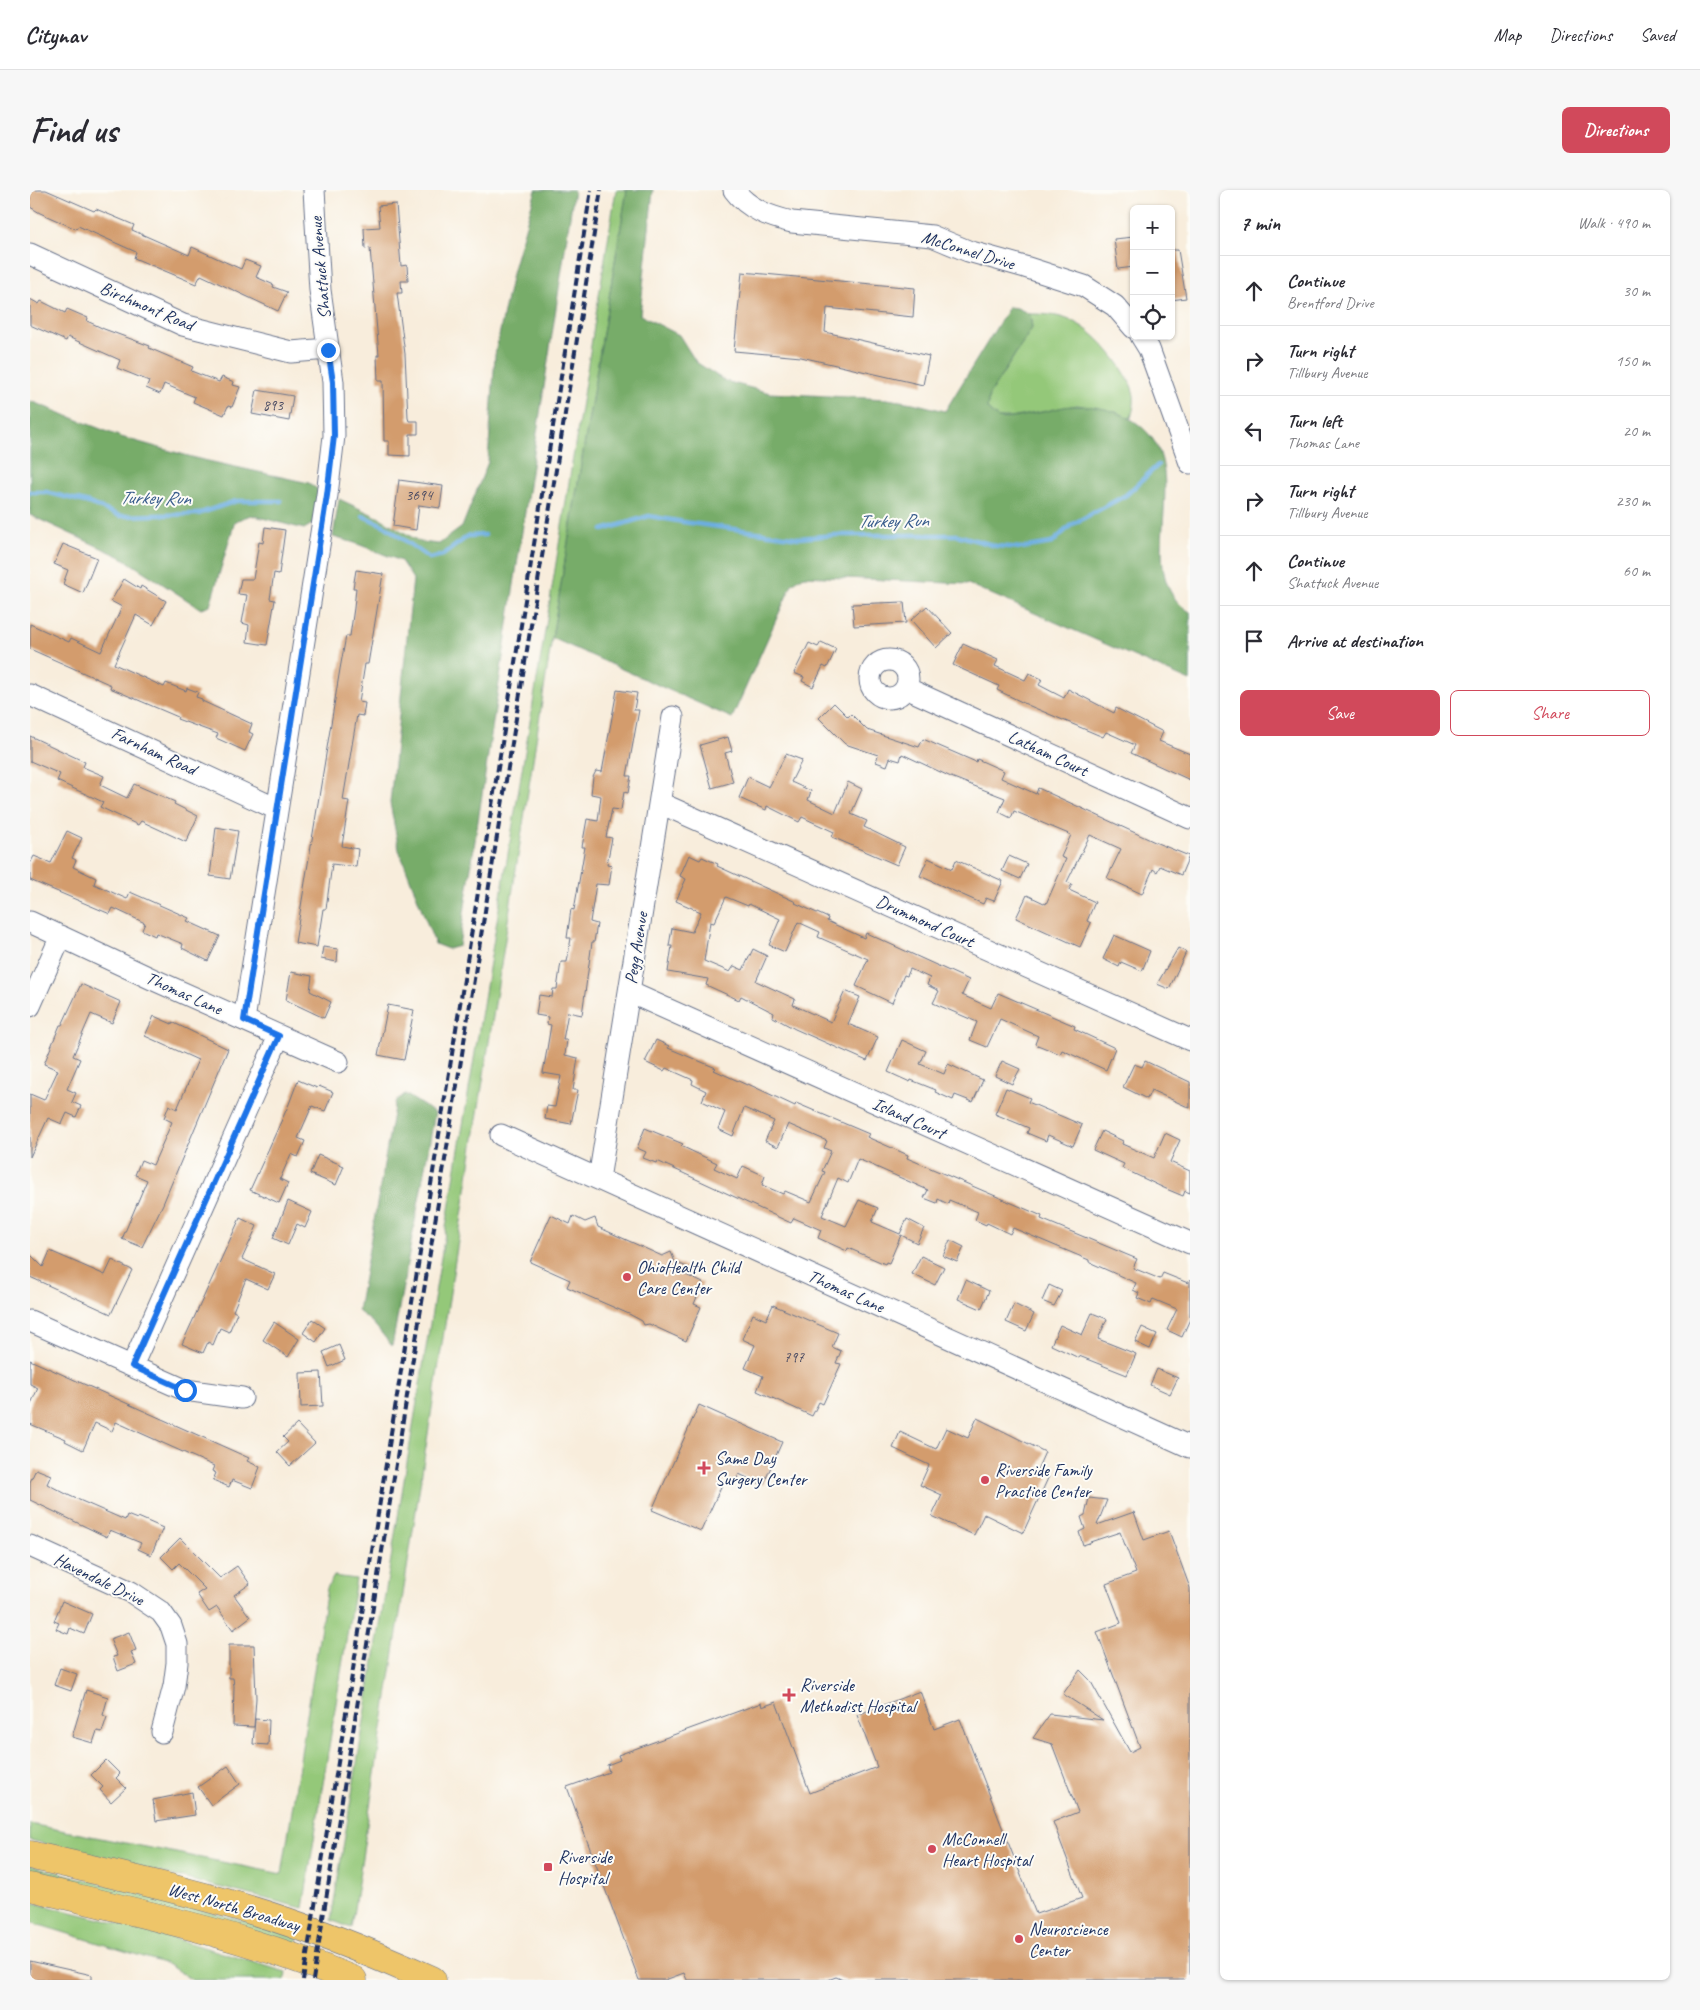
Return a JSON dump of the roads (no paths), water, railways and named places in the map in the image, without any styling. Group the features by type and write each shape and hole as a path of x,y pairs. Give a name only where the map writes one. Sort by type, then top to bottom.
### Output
{"main road":[{"name":"West North Broadway","path":"30,1856 187,1892 237,1906 327,1936 432,1980"},
{"name":"West North Broadway","path":"30,1887 182,1923 228,1936 283,1953 353,1980"}],"street":[{"name":"Shattuck Avenue","path":"244,1020 327,495 334,436 333,382 320,290 314,190"},
{"name":"McConnel Drive","path":"734,190 756,209 771,217 792,222 922,234 950,242 968,251 1064,279 1084,286 1115,306 1130,323"},
{"name":"Birchmont Road","path":"30,254 183,325 291,352 328,350"},
{"path":"1144,340 1149,348 1190,463"},
{"name":"Latham Court","path":"906,688 1190,818"},
{"name":"Farnham Road","path":"30,694 277,809"},
{"name":"Pegg Avenue","path":"598,1179 673,717"},
{"name":"Drummond Court","path":"660,803 1190,1040"},
{"name":"Thomas Lane","path":"30,922 338,1062"},
{"path":"30,1006 61,936"},
{"name":"Island Court","path":"629,992 1190,1243"},
{"path":"132,1366 279,1036"},
{"name":"Thomas Lane","path":"501,1135 1190,1447"},
{"path":"30,1321 185,1390 242,1398"},
{"name":"Havendale Drive","path":"30,1546 147,1600 161,1612 171,1626 177,1644 177,1662 174,1686 162,1732"}],"waterway":[{"name":"Turkey Run","path":"603,530 649,516 799,538 836,535 957,535 996,546 1022,548 1052,543 1071,525 1126,495 1158,465"},
{"name":"Turkey Run","path":"30,492 46,492 89,503 120,516 198,514 236,501 281,501"},
{"name":"Turkey Run","path":"363,516 385,526 429,558 443,555 468,536 485,535"}],"railway":[{"path":"303,1980 591,190"},
{"path":"313,1980 601,190"}],"place":[{"name":"OhioHealth Child Care Center","path":"627,1277"},
{"name":"Same Day Surgery Center","path":"704,1468"},
{"name":"Riverside Family Practice Center","path":"985,1480"},
{"name":"Riverside Methodist Hospital","path":"789,1695"},
{"name":"McConnell Heart Hospital","path":"932,1849"},
{"name":"Riverside Hospital","path":"548,1867"},
{"name":"Neuroscience Center","path":"1019,1939"}]}
